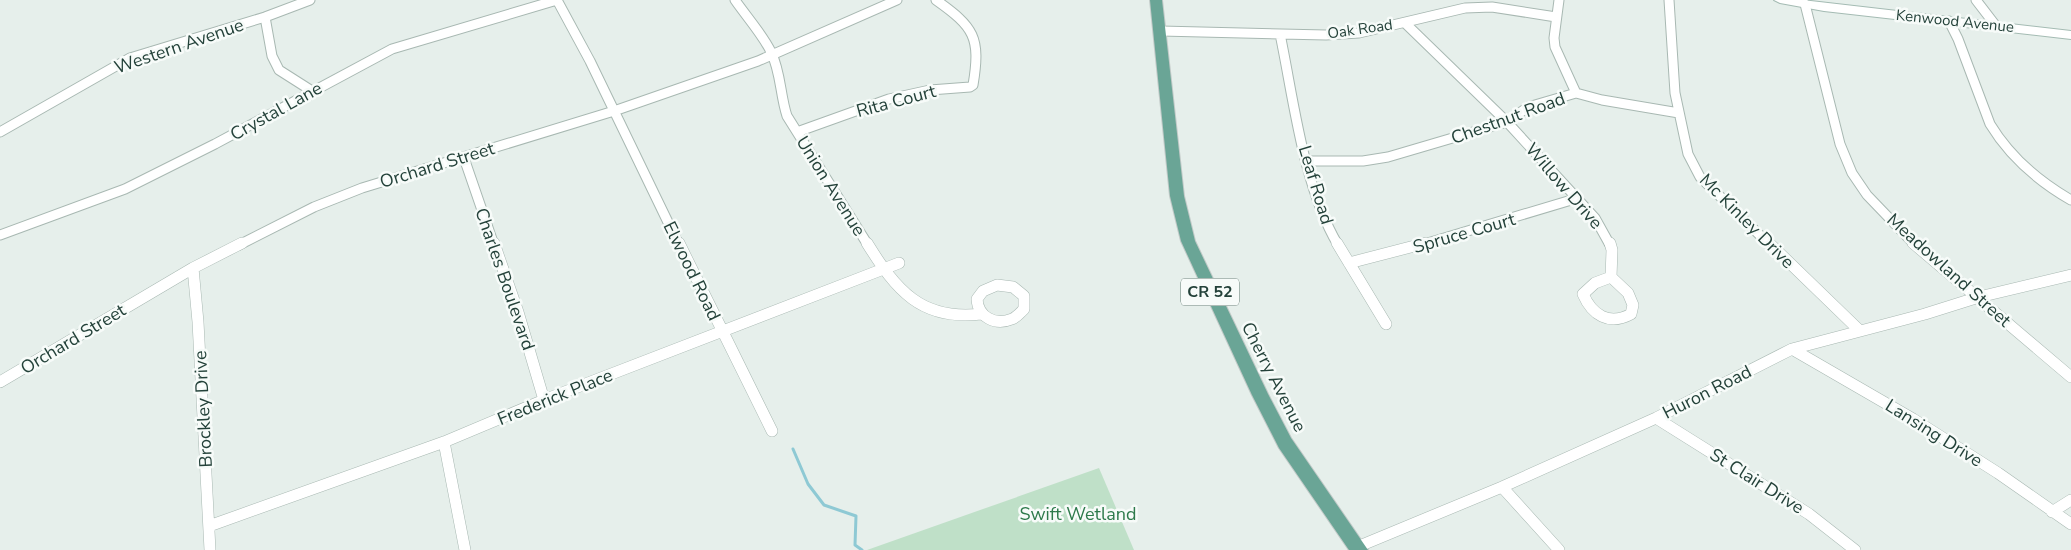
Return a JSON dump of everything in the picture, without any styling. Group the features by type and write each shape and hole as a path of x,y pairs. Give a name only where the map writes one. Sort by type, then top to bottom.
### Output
{"main road":[{"name":"Cherry Avenue","path":"1156,0 1161,31 1177,196 1188,240 1260,395 1285,443 1358,548"},
{"name":"Kenwood Avenue","path":"1780,0 2071,35"}],"street":[{"name":"Western Avenue","path":"0,132 130,58 265,17 310,0"},
{"name":"Crystal Lane","path":"0,235 125,189 215,144 399,46 434,34 557,0"},
{"name":"Elwood Road","path":"557,0 590,61 721,331 772,431"},
{"name":"Union Avenue","path":"735,0 771,51 783,91 783,104 787,116 883,269 901,290 920,306 948,316 962,318 981,314"},
{"name":"Orchard Street","path":"0,382 193,268 322,204 372,185 614,111 771,55 897,0"},
{"name":"Rita Court","path":"797,132 889,98 930,90 970,87 974,82 975,49 970,29 963,20 936,0"},
{"path":"1559,0 1554,38 1555,47 1576,93"},
{"name":"Mc Kinley Drive","path":"1669,0 1675,93 1688,154 1700,177 1859,330"},
{"path":"1976,0 1996,26"},
{"name":"Meadowland Street","path":"1805,4 1840,144 1852,173 1867,195 1913,243 1979,297 2071,377"},
{"name":"Oak Road","path":"1161,31 1326,35 1359,33 1465,8 1492,7 1556,17"},
{"path":"265,17 272,56 279,70 312,91"},
{"path":"1948,21 1958,39 1990,124 1997,137 2041,180 2071,200"},
{"name":"Willow Drive","path":"1405,22 1507,122 1595,218 1608,239 1612,250 1611,277"},
{"name":"Leaf Road","path":"1280,34 1306,161 1325,223 1386,324"},
{"name":"Chestnut Road","path":"1306,161 1363,161 1388,157 1507,122 1528,107 1576,93 1602,100 1679,112"},
{"name":"Charles Boulevard","path":"464,158 518,312 544,400"},
{"name":"Spruce Court","path":"1349,263 1481,229 1578,198"},
{"name":"Frederick Place","path":"209,526 444,442 544,400 900,263"},
{"name":"Brockley Drive","path":"193,268 210,550"},
{"name":"Huron Road","path":"1358,548 1502,487 1656,418 1792,349 1925,314 1979,297 2071,275"},
{"path":"1611,277 1623,288 1634,306 1630,316 1611,319 1596,314 1584,300 1583,294 1588,286 1599,280 1611,277"},
{"name":"Union Avenue","path":"1005,285 1020,291 1024,296 1024,309 1014,319 1000,322 986,318 981,314 976,303 983,291 989,287 1005,285"},
{"name":"Lansing Drive","path":"1792,349 1914,419 1998,473 2071,524"},
{"name":"St Clair Drive","path":"1656,418 1809,514 1855,550"},
{"path":"444,442 465,550"},
{"path":"1502,487 1559,550"},
{"path":"2052,512 2071,500"}],"green space":[{"name":"Swift Wetland","path":"1099,468 1134,550 867,550"}],"waterway":[{"path":"793,449 808,484 824,505 856,516 855,545 862,550"}]}
